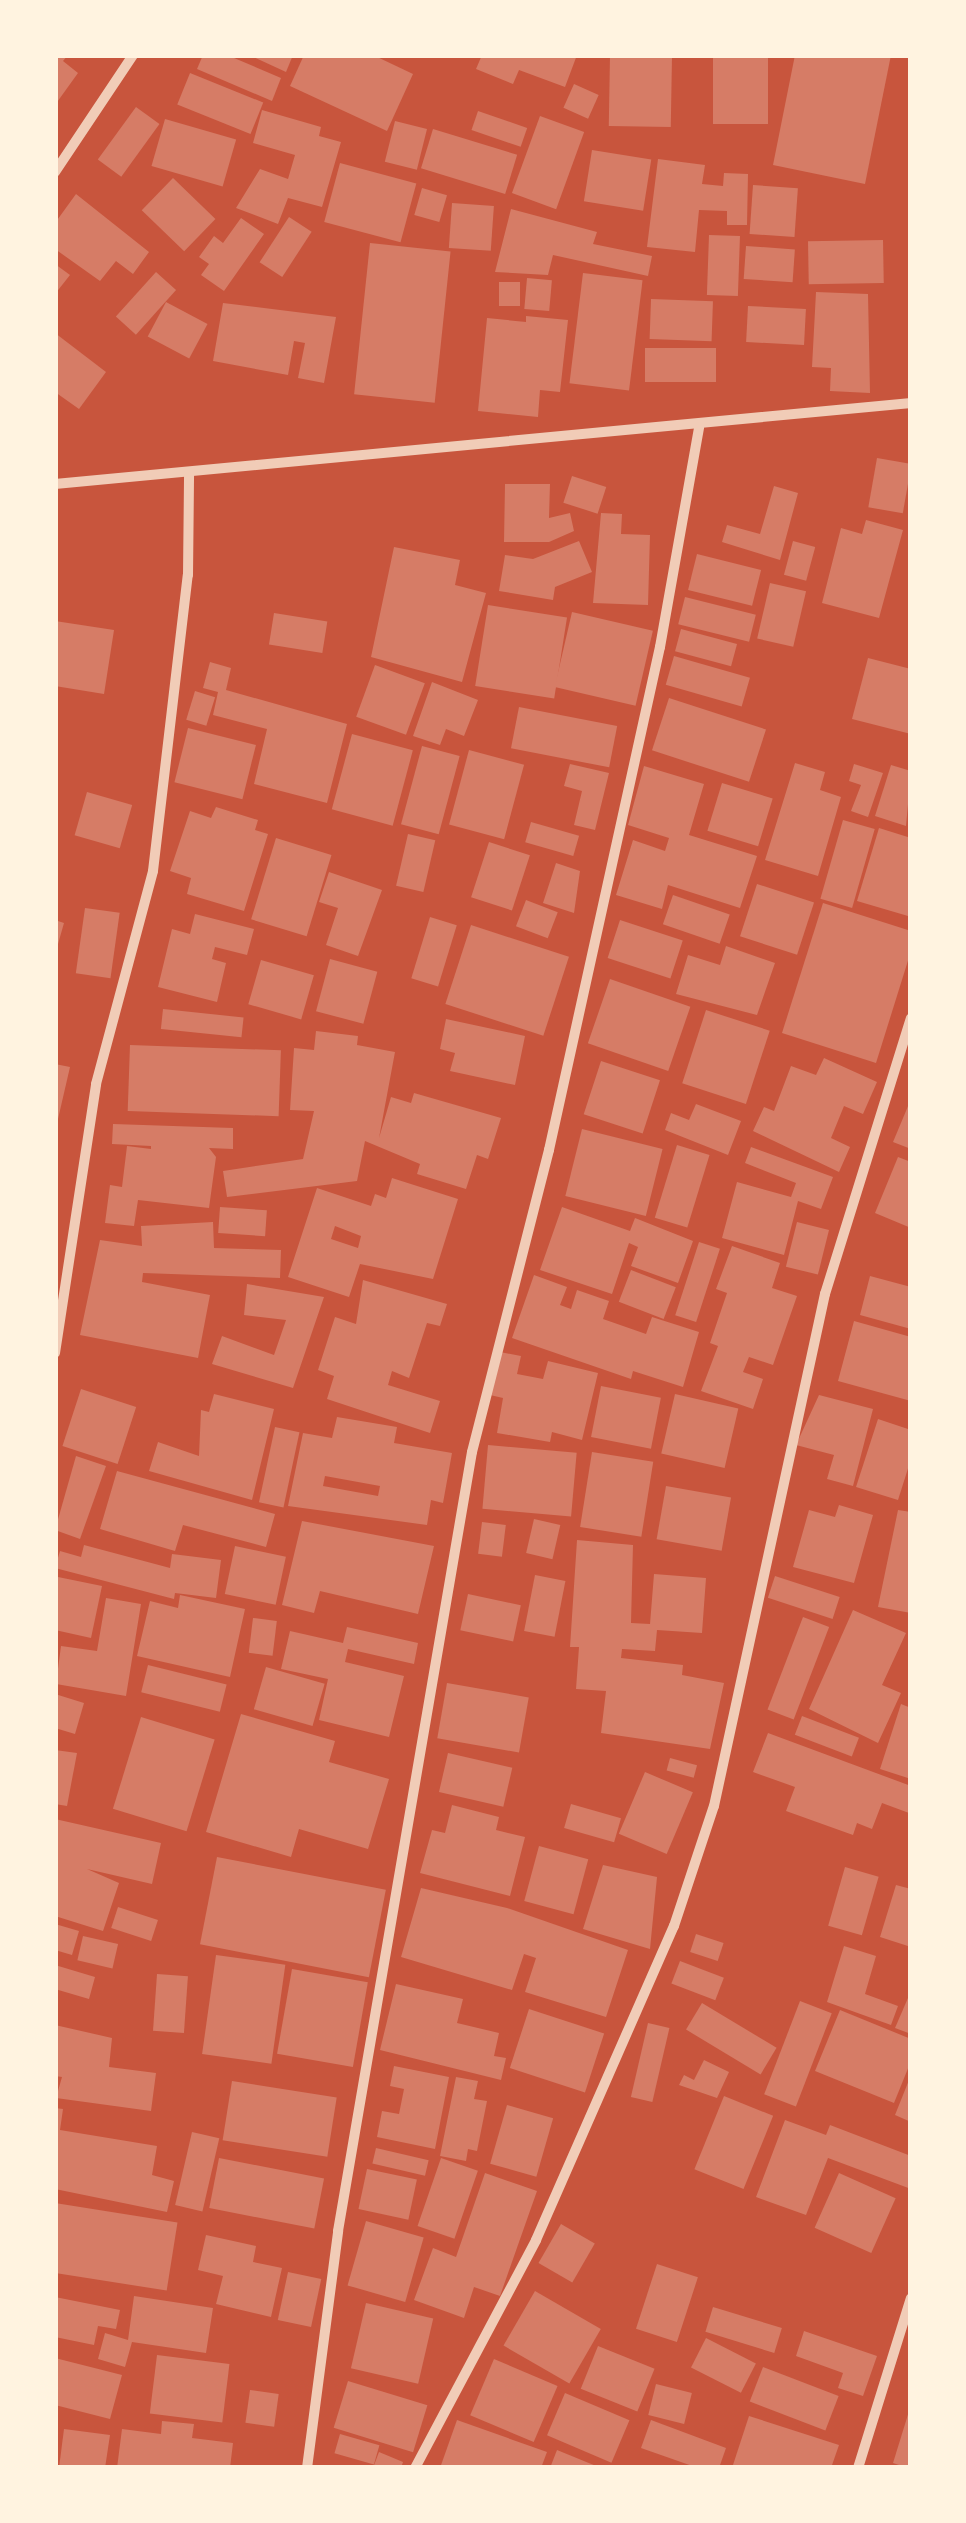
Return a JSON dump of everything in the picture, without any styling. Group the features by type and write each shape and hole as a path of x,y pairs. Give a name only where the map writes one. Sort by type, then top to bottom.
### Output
{"street":[{"path":"55,172 133,55"},
{"path":"55,484 699,427 911,403"},
{"path":"308,2468 338,2230 472,1452 534,1218 660,648 699,427"},
{"path":"55,1353 96,1084 154,871 188,575 189,473"},
{"path":"415,2468 536,2240 674,1926 714,1806 824,1294 911,1018"},
{"path":"858,2468 911,2298"}],"building":[{"path":"55,55 68,55 63,61 78,73 55,105"},
{"path":"203,55 227,55 281,78 272,101 197,69"},
{"path":"249,55 293,55 286,72"},
{"path":"304,55 373,55 413,74 387,131 290,86"},
{"path":"482,55 577,55 565,87 519,70 513,84 476,69"},
{"path":"713,55 768,55 768,124 713,124"},
{"path":"795,55 891,55 865,184 773,165"},
{"path":"610,56 672,57 671,127 609,126"},
{"path":"190,73 263,103 251,134 177,105"},
{"path":"574,84 599,95 588,119 563,108"},
{"path":"136,107 159,124 121,177 98,160"},
{"path":"262,110 321,127 319,136 341,142 322,207 288,198 278,224 236,208 260,169 288,179 295,155 253,143"},
{"path":"478,111 527,128 521,147 471,130"},
{"path":"540,116 584,132 556,209 512,193"},
{"path":"165,119 236,139 223,186 151,166"},
{"path":"395,121 427,129 417,170 385,162"},
{"path":"433,129 517,155 505,194 421,168"},
{"path":"592,150 651,159 643,211 584,201"},
{"path":"658,159 705,165 702,184 723,186 724,173 748,174 747,225 727,225 727,211 699,210 695,252 647,247"},
{"path":"340,163 416,183 401,242 324,222"},
{"path":"173,178 215,219 184,251 142,210"},
{"path":"753,185 798,188 794,237 750,234"},
{"path":"422,188 447,195 439,222 414,215"},
{"path":"76,194 149,252 133,274 116,261 100,281 55,249 55,223"},
{"path":"452,203 494,206 491,251 449,248"},
{"path":"511,209 597,232 593,244 652,256 648,276 553,255 548,275 495,272"},
{"path":"289,217 312,232 282,277 260,262"},
{"path":"241,218 264,234 224,291 201,275 209,264 199,257 214,236 223,243"},
{"path":"709,235 740,236 738,296 707,295"},
{"path":"883,240 884,283 809,284 808,241"},
{"path":"370,243 451,251 435,403 354,394"},
{"path":"746,246 795,249 793,282 744,279"},
{"path":"55,264 70,275 55,294"},
{"path":"156,272 176,290 136,335 116,317"},
{"path":"583,273 643,280 629,390 569,383"},
{"path":"527,278 552,280 549,311 524,309"},
{"path":"499,282 520,282 520,306 499,306"},
{"path":"816,292 868,294 870,393 830,391 831,368 812,367"},
{"path":"651,299 713,301 712,341 650,339"},
{"path":"166,302 207,324 189,359 148,336"},
{"path":"223,303 336,317 324,383 298,378 305,343 294,341 288,375 213,361"},
{"path":"748,306 806,309 804,345 746,342"},
{"path":"526,316 568,320 560,392 540,390 538,417 478,411 487,318 526,322"},
{"path":"55,333 106,372 79,409 55,392"},
{"path":"645,348 716,348 716,382 645,382"},
{"path":"877,458 911,464 903,513 868,507"},
{"path":"572,476 606,487 598,514 563,503"},
{"path":"505,484 550,484 549,518 570,513 574,531 549,542 504,542"},
{"path":"774,486 798,493 780,560 722,542 727,525 760,534"},
{"path":"601,513 622,514 621,534 650,535 648,605 593,603"},
{"path":"866,520 903,530 879,618 822,603 841,528 862,534"},
{"path":"579,541 592,572 555,587 553,600 499,591 505,555 533,559"},
{"path":"793,541 815,547 806,581 784,575"},
{"path":"394,547 460,560 455,585 486,593 462,682 371,657"},
{"path":"697,554 761,570 752,606 688,590"},
{"path":"770,583 806,591 793,647 757,639"},
{"path":"685,597 756,615 749,642 678,624"},
{"path":"488,605 567,618 554,699 475,686"},
{"path":"572,612 653,631 636,706 555,687"},
{"path":"274,613 327,621 322,653 269,645"},
{"path":"55,621 114,630 104,694 55,686"},
{"path":"681,629 737,644 731,666 675,651"},
{"path":"674,656 750,678 742,707 666,685"},
{"path":"868,658 911,669 911,734 852,719"},
{"path":"210,662 231,668 226,690 347,724 327,803 254,784 267,729 213,715 218,692 203,688"},
{"path":"375,665 425,683 406,735 356,717"},
{"path":"432,682 478,700 464,736 446,729 440,745 413,736"},
{"path":"195,691 215,697 206,726 186,720"},
{"path":"669,698 766,730 749,782 652,750"},
{"path":"519,707 617,726 609,767 511,748"},
{"path":"188,728 256,745 242,799 174,782"},
{"path":"352,734 413,750 393,826 332,809"},
{"path":"422,746 460,756 439,834 401,824"},
{"path":"469,750 524,765 504,839 449,824"},
{"path":"795,763 825,772 820,790 841,797 818,876 765,860"},
{"path":"570,764 609,773 595,830 574,825 582,791 564,786"},
{"path":"854,764 883,773 868,817 851,811 861,785 849,781"},
{"path":"891,765 911,771 906,826 875,816"},
{"path":"644,766 704,784 689,835 757,856 740,908 668,885 662,909 616,895 633,840 665,851 669,838 628,825"},
{"path":"722,783 773,798 758,846 707,831"},
{"path":"87,792 132,805 120,848 75,835"},
{"path":"216,807 258,820 255,830 268,834 244,911 187,894 191,878 170,871 190,811 211,818"},
{"path":"843,820 875,829 852,908 820,899"},
{"path":"531,822 579,836 573,856 525,842"},
{"path":"879,828 911,838 908,916 857,901"},
{"path":"408,834 435,840 423,892 396,886"},
{"path":"276,838 331,855 307,936 251,919"},
{"path":"489,842 530,855 512,910 471,897"},
{"path":"556,863 580,871 574,913 543,903"},
{"path":"329,872 382,890 358,956 326,945 338,908 319,902"},
{"path":"757,884 814,903 797,955 740,936"},
{"path":"673,895 730,915 720,944 663,924"},
{"path":"526,900 558,912 548,938 516,926"},
{"path":"823,903 911,931 911,951 876,1063 782,1033"},
{"path":"85,908 120,913 110,978 76,973"},
{"path":"195,914 254,929 247,955 215,947 212,959 226,963 217,1002 158,987 172,929 190,934"},
{"path":"430,917 457,925 438,986 411,978"},
{"path":"55,920 64,923 56,951 55,951"},
{"path":"620,920 683,940 670,978 608,958"},
{"path":"471,925 569,957 543,1036 445,1004"},
{"path":"726,946 775,963 757,1015 676,994 688,955 720,965"},
{"path":"330,959 377,972 363,1024 316,1011"},
{"path":"261,960 314,975 301,1019 248,1004"},
{"path":"610,979 690,1007 668,1071 588,1043"},
{"path":"163,1009 244,1017 241,1037 161,1029"},
{"path":"706,1010 770,1031 746,1104 682,1083"},
{"path":"446,1019 525,1036 515,1085 450,1071 455,1053 440,1049"},
{"path":"316,1031 358,1036 357,1045 395,1052 379,1138 391,1097 411,1103 414,1093 501,1118 488,1159 477,1155 466,1189 417,1174 420,1164 365,1141 357,1181 227,1197 223,1171 303,1159 314,1111 290,1110 294,1048 314,1050"},
{"path":"130,1045 281,1050 279,1116 128,1111"},
{"path":"824,1058 877,1082 863,1114 844,1106 831,1138 850,1147 839,1172 753,1131 764,1107 774,1111 791,1066 816,1075"},
{"path":"601,1061 660,1080 643,1133 584,1114"},
{"path":"55,1064 70,1067 58,1119 55,1118"},
{"path":"911,1099 911,1149 893,1142"},
{"path":"696,1104 741,1121 728,1155 665,1130 671,1113 689,1120"},
{"path":"113,1124 233,1128 233,1149 209,1148 216,1157 209,1208 138,1200 134,1226 105,1223 110,1185 122,1187 127,1146 151,1149 112,1144"},
{"path":"582,1129 663,1149 646,1216 565,1196"},
{"path":"677,1145 710,1155 687,1228 655,1218"},
{"path":"751,1147 833,1177 821,1209 798,1201 784,1255 722,1238 737,1182 791,1197 796,1183 745,1163"},
{"path":"898,1157 911,1162 911,1228 875,1213"},
{"path":"392,1178 458,1199 433,1279 360,1264 349,1297 288,1277 317,1188 371,1206 375,1194 386,1198","holes":["335,1226 361,1236 358,1248 331,1239"]},
{"path":"220,1207 267,1210 265,1236 218,1233"},
{"path":"562,1207 630,1231 635,1218 693,1241 678,1283 631,1266 638,1247 629,1243 612,1294 540,1270"},
{"path":"213,1222 214,1248 281,1250 280,1278 143,1273 142,1282 210,1295 198,1358 80,1335 100,1240 142,1246 141,1226"},
{"path":"797,1222 829,1230 818,1275 786,1267"},
{"path":"699,1242 720,1249 696,1322 675,1315"},
{"path":"732,1246 780,1263 772,1288 797,1296 773,1365 749,1357 743,1372 763,1379 753,1409 701,1391 718,1346 710,1343 727,1293 716,1289"},
{"path":"631,1270 676,1287 664,1319 619,1302"},
{"path":"534,1275 567,1287 560,1305 571,1309 577,1290 609,1301 603,1319 646,1334 652,1317 699,1332 683,1387 633,1371 631,1379 512,1338"},
{"path":"870,1276 911,1287 911,1329 860,1315"},
{"path":"363,1280 447,1304 440,1326 427,1323 409,1378 392,1371 388,1385 440,1401 430,1433 327,1399 334,1376 318,1370 335,1317 356,1324"},
{"path":"247,1284 324,1297 293,1388 212,1364 222,1336 274,1355 286,1320 244,1315"},
{"path":"854,1321 911,1337 911,1401 838,1381"},
{"path":"500,1352 521,1356 517,1374 543,1379 548,1361 598,1373 582,1440 552,1432 550,1442 497,1433 503,1398 490,1395"},
{"path":"601,1386 661,1398 651,1449 591,1437"},
{"path":"81,1389 136,1407 118,1464 62,1446"},
{"path":"214,1394 274,1409 252,1500 149,1471 158,1442 199,1456 201,1410 209,1412"},
{"path":"675,1394 738,1409 725,1468 661,1453"},
{"path":"819,1395 873,1409 853,1486 827,1479 834,1455 796,1445"},
{"path":"337,1417 397,1427 394,1443 452,1453 443,1503 431,1500 427,1525 288,1506 303,1433 332,1438","holes":["325,1476 380,1486 378,1496 323,1486"]},
{"path":"878,1419 911,1430 911,1459 898,1500 856,1487"},
{"path":"275,1427 299,1432 283,1508 259,1502"},
{"path":"488,1445 577,1453 571,1517 482,1509"},
{"path":"592,1452 653,1462 641,1537 580,1527"},
{"path":"76,1456 106,1466 80,1539 55,1530"},
{"path":"117,1471 275,1514 266,1547 183,1525 175,1551 100,1529"},
{"path":"666,1486 731,1497 722,1551 657,1539"},
{"path":"839,1505 873,1515 854,1583 793,1567 809,1510 835,1517"},
{"path":"898,1510 911,1512 911,1613 878,1607"},
{"path":"534,1519 560,1525 552,1559 526,1553"},
{"path":"302,1521 434,1546 418,1614 320,1591 314,1613 282,1605"},
{"path":"482,1522 506,1525 502,1557 478,1554"},
{"path":"577,1540 633,1545 631,1623 650,1624 654,1574 706,1578 702,1633 657,1630 655,1651 622,1649 621,1658 683,1665 682,1675 724,1683 710,1749 601,1733 606,1691 576,1689 579,1647 570,1647"},
{"path":"84,1545 170,1568 172,1554 221,1560 216,1598 175,1593 174,1599 55,1568 60,1551 81,1557"},
{"path":"235,1546 286,1557 276,1605 225,1594"},
{"path":"535,1575 565,1581 555,1637 524,1631"},
{"path":"775,1576 840,1597 833,1619 768,1598"},
{"path":"58,1577 102,1586 91,1638 55,1630"},
{"path":"468,1594 521,1605 513,1641 460,1630"},
{"path":"180,1595 245,1609 230,1677 137,1656 150,1601 178,1608"},
{"path":"106,1598 141,1604 126,1696 56,1684 61,1646 97,1651"},
{"path":"853,1610 906,1633 882,1685 901,1693 878,1743 809,1709"},
{"path":"803,1617 829,1627 794,1719 768,1709"},
{"path":"253,1618 277,1621 273,1656 249,1653"},
{"path":"347,1627 418,1643 414,1664 348,1649 345,1662 404,1676 389,1737 319,1720 328,1679 281,1669 290,1631 343,1643"},
{"path":"148,1665 227,1685 220,1712 141,1692"},
{"path":"266,1667 325,1684 313,1726 254,1709"},
{"path":"447,1683 529,1697 519,1753 437,1738"},
{"path":"55,1694 84,1703 75,1734 55,1728"},
{"path":"901,1704 911,1708 911,1779 880,1769"},
{"path":"241,1714 335,1741 329,1762 389,1779 368,1849 299,1829 291,1857 206,1832"},
{"path":"802,1716 859,1738 852,1757 795,1735"},
{"path":"141,1717 215,1740 187,1831 113,1809"},
{"path":"768,1733 911,1786 909,1813 882,1803 872,1829 857,1823 853,1835 786,1811 795,1787 753,1772"},
{"path":"55,1750 77,1753 67,1806 55,1804"},
{"path":"448,1753 512,1768 503,1807 439,1792"},
{"path":"670,1758 697,1765 694,1778 667,1771"},
{"path":"645,1772 693,1792 667,1854 619,1834"},
{"path":"571,1804 621,1818 614,1842 564,1828"},
{"path":"452,1805 499,1817 496,1830 525,1837 510,1896 420,1873 432,1830 445,1833"},
{"path":"55,1819 161,1843 152,1884 87,1869 119,1883 103,1931 55,1916"},
{"path":"539,1846 588,1859 574,1914 524,1901"},
{"path":"217,1857 386,1890 369,1977 200,1944"},
{"path":"603,1865 657,1877 650,1949 583,1929"},
{"path":"845,1867 879,1877 862,1935 828,1926"},
{"path":"896,1885 911,1889 911,1947 880,1937"},
{"path":"421,1888 507,1908 628,1950 606,2017 525,1992 536,1958 524,1954 512,1990 401,1957"},
{"path":"118,1907 158,1920 151,1941 111,1928"},
{"path":"55,1924 79,1931 72,1955 55,1950"},
{"path":"696,1934 724,1943 718,1961 690,1952"},
{"path":"83,1936 118,1944 112,1968 77,1960"},
{"path":"844,1946 876,1956 865,1994 898,2006 891,2025 827,2002"},
{"path":"216,1955 285,1965 271,2064 202,2054"},
{"path":"680,1961 724,1978 715,2000 671,1983"},
{"path":"55,1965 95,1977 89,1999 55,1989"},
{"path":"292,1969 368,1982 353,2067 277,2054"},
{"path":"157,1974 188,1976 184,2033 153,2031"},
{"path":"396,1984 463,1999 457,2023 499,2033 494,2056 506,2058 501,2080 380,2050"},
{"path":"911,1991 911,2034 895,2028"},
{"path":"800,2001 832,2013 796,2107 764,2094"},
{"path":"702,2003 777,2048 761,2074 686,2030"},
{"path":"529,2009 604,2033 585,2092 510,2068"},
{"path":"840,2010 911,2039 911,2061 894,2103 815,2071"},
{"path":"648,2023 669,2028 652,2102 631,2097"},
{"path":"55,2025 112,2038 109,2067 156,2073 151,2111 56,2098 62,2077 55,2076"},
{"path":"704,2060 729,2072 717,2098 679,2085 684,2075 694,2080"},
{"path":"394,2066 449,2077 435,2149 377,2137 382,2111 399,2114 404,2089 390,2086"},
{"path":"911,2075 911,2122 895,2115"},
{"path":"456,2077 478,2081 474,2099 487,2101 477,2151 468,2149 466,2161 440,2156"},
{"path":"232,2081 337,2098 327,2157 223,2140"},
{"path":"724,2096 773,2116 744,2189 694,2169"},
{"path":"507,2105 553,2118 536,2177 490,2164"},
{"path":"55,2108 63,2109 60,2130 157,2146 152,2175 174,2181 167,2212 55,2189"},
{"path":"785,2120 826,2135 830,2125 911,2156 911,2189 828,2158 806,2215 756,2197"},
{"path":"192,2132 219,2138 202,2211 175,2205"},
{"path":"376,2148 429,2160 425,2176 372,2164"},
{"path":"219,2158 324,2178 314,2228 209,2208"},
{"path":"441,2158 478,2171 454,2239 418,2226"},
{"path":"367,2169 417,2180 408,2220 358,2209"},
{"path":"485,2173 537,2191 500,2296 474,2287 464,2318 414,2300 433,2248 456,2257"},
{"path":"839,2173 896,2198 871,2253 815,2228"},
{"path":"55,2203 177,2222 167,2291 55,2273"},
{"path":"366,2221 424,2238 405,2302 348,2285"},
{"path":"561,2224 595,2244 572,2282 538,2263"},
{"path":"206,2235 256,2246 253,2262 282,2268 271,2317 216,2304 223,2276 198,2270"},
{"path":"657,2264 698,2277 677,2342 636,2329"},
{"path":"288,2272 321,2279 311,2327 278,2320"},
{"path":"535,2291 601,2329 569,2384 504,2346"},
{"path":"134,2296 213,2308 206,2353 132,2342 125,2367 98,2359 105,2333 128,2340"},
{"path":"55,2297 120,2310 116,2329 98,2326 94,2345 55,2337"},
{"path":"366,2303 433,2319 418,2384 351,2368"},
{"path":"713,2307 782,2328 774,2353 705,2332"},
{"path":"804,2331 877,2356 863,2396 838,2388 843,2373 796,2356"},
{"path":"706,2338 756,2363 741,2393 691,2367"},
{"path":"598,2346 655,2369 637,2412 581,2389"},
{"path":"157,2355 229,2364 222,2422 150,2414"},
{"path":"55,2358 122,2375 110,2419 55,2405"},
{"path":"494,2359 558,2386 534,2442 470,2415"},
{"path":"763,2367 839,2396 825,2431 750,2402"},
{"path":"348,2381 427,2405 413,2452 334,2428"},
{"path":"656,2384 692,2393 684,2424 648,2415"},
{"path":"250,2390 279,2394 274,2427 245,2423"},
{"path":"565,2393 629,2420 611,2463 547,2435"},
{"path":"910,2408 911,2468 908,2468 893,2463"},
{"path":"749,2416 839,2445 831,2468 732,2468"},
{"path":"457,2420 547,2452 541,2468 440,2468"},
{"path":"651,2420 726,2448 719,2468 698,2468 641,2448"},
{"path":"162,2421 194,2424 192,2438 233,2443 230,2468 117,2468 122,2429 161,2434"},
{"path":"64,2429 110,2435 105,2468 59,2468"},
{"path":"340,2434 379,2445 374,2465 334,2453"},
{"path":"557,2450 601,2468 550,2468"},
{"path":"379,2452 403,2462 401,2468 373,2468"}]}
